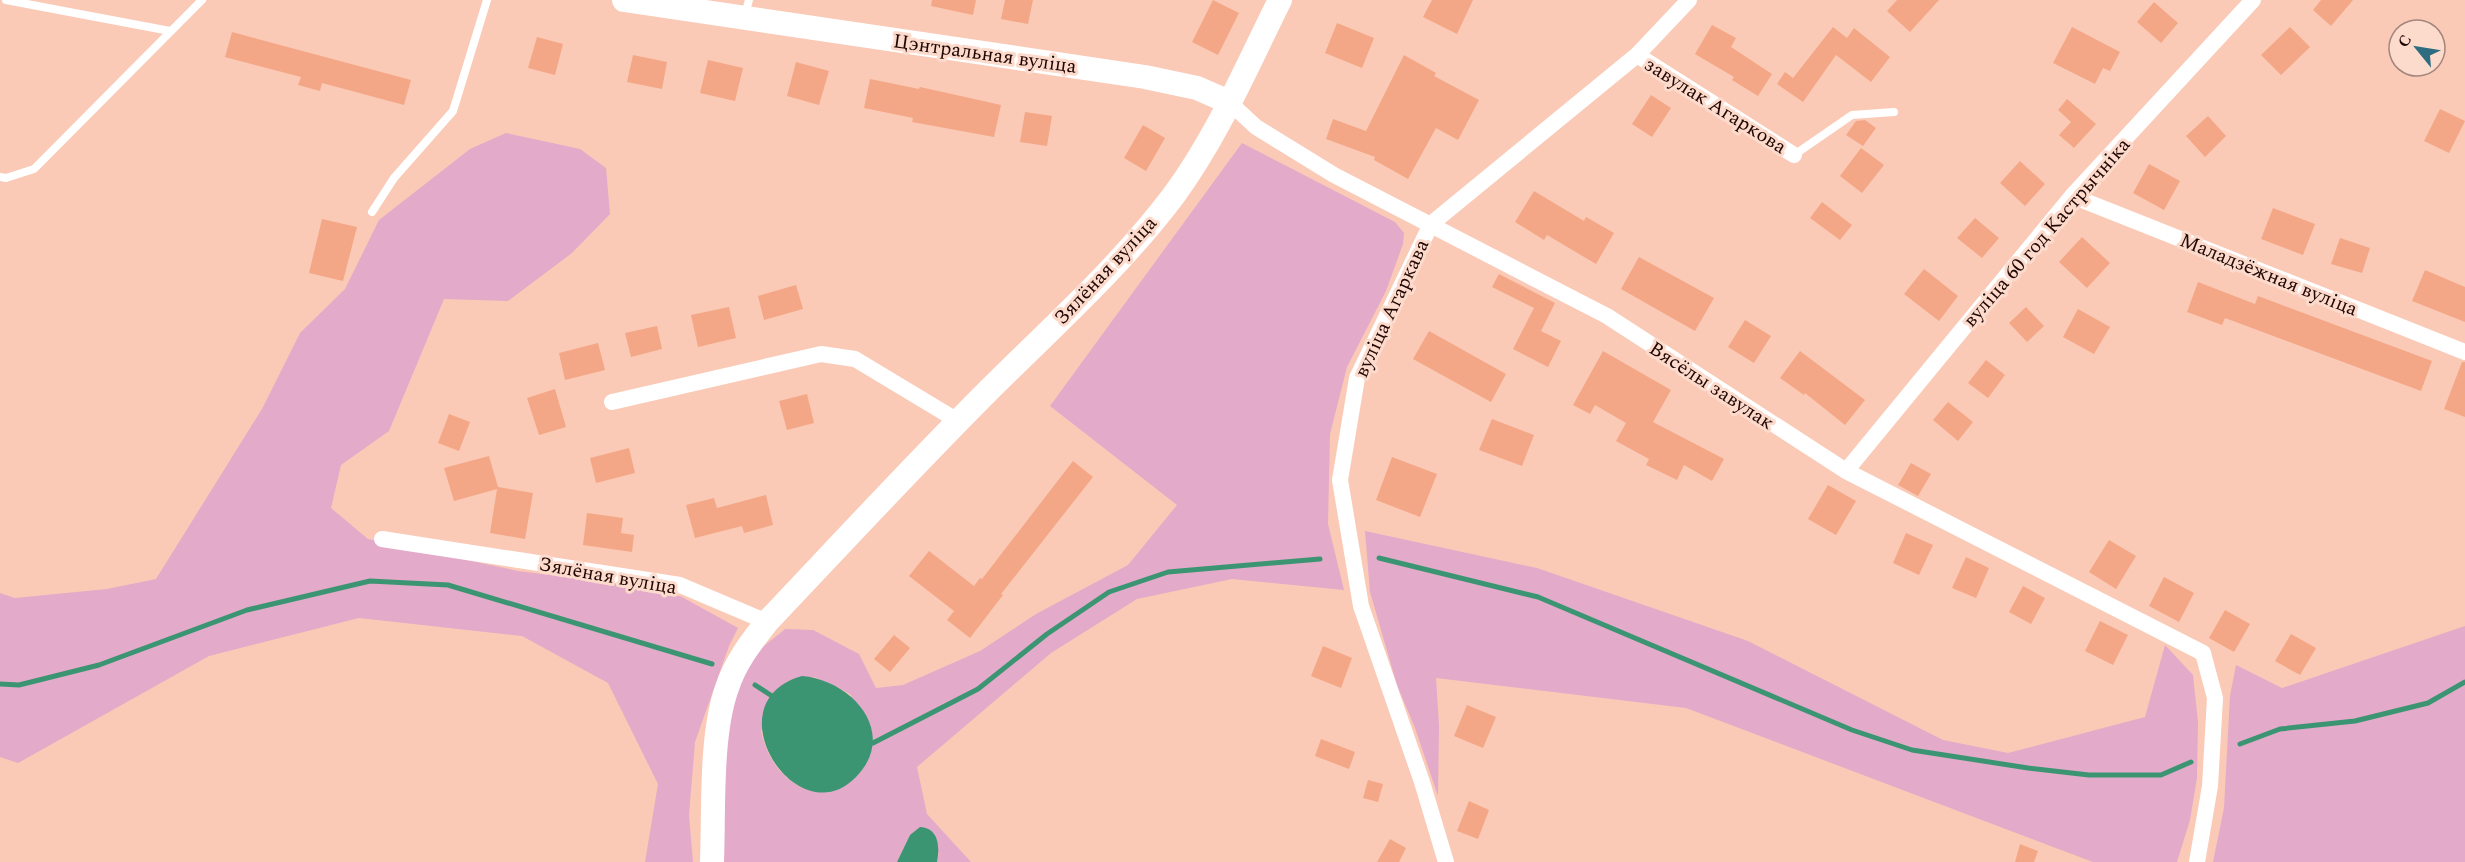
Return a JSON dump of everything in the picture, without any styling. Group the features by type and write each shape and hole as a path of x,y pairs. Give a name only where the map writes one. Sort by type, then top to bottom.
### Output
{"street":[{"name":"Цэнтральная вуліца","path":"624,0 746,9 1145,77 1197,88 1229,102"},
{"path":"1229,102 1280,0"},
{"name":"вуліца Агаркава","path":"1446,862 1422,782 1361,606 1340,480 1357,378 1431,224 1637,55 1689,0"},
{"name":"вуліца 60 год Кастрычніка","path":"1846,471 2072,196 2253,0"},
{"name":"завулак Агаркова","path":"1637,55 1794,155"},
{"name":"Вясёлы завулак","path":"1229,102 1256,127 1334,175 1606,316 1846,471 2203,652 2215,698 2210,786 2197,862"},
{"name":"Зялёная вуліца","path":"382,539 680,585 767,622 958,421 1150,225 1194,164 1229,102"},
{"name":"Маладзёжная вуліца","path":"2072,196 2465,352"},
{"path":"612,402 821,354 855,359 958,421"},
{"path":"712,862 719,717 726,689 737,664 767,622"}],"lane":[{"path":"6,0 170,31"},
{"path":"0,177 6,178 34,170 202,0"},
{"path":"372,212 394,178 453,111 487,0"},
{"path":"1794,155 1852,115 1894,112"}],"shaded area":[{"path":"506,133 580,149 606,168 610,214 572,253 508,301 444,299 389,431 341,465 331,508 368,539 518,571 654,588 682,597 738,628 729,646 695,742 689,815 693,862 645,862 658,784 608,683 522,636 359,618 209,656 18,763 0,757 0,593 15,598 107,589 156,579 262,409 300,333 345,289 379,220 470,149"},
{"path":"1242,143 1395,222 1404,233 1403,244 1386,291 1347,367 1330,434 1328,524 1344,590 1232,579 1137,599 1051,653 917,767 927,814 971,862 937,862 939,853 910,835 897,862 721,862 725,757 733,703 751,660 785,629 813,630 859,654 876,688 903,685 980,651 1036,614 1128,565 1177,505 1050,406","holes":["814,677 851,695 864,767 849,782 833,790 817,791 802,787 788,779 776,766 767,750 761,731"]},
{"path":"1365,531 1537,568 1748,641 1943,740 2008,753 2145,717 2165,645 2193,675 2198,722 2197,778 2190,820 2177,862 2093,862 1686,708 1436,678 1439,726 1438,796 1415,728 1397,685 1370,592"},
{"path":"2465,626 2465,862 2213,862 2224,808 2230,696 2236,665 2282,688"},
{"path":"802,676 838,687 864,712 871,727 873,743 868,760 856,777 833,791 810,791 789,779 772,759 763,735 763,711 775,690"},
{"path":"920,827 931,831 937,839 937,862 897,862 910,835"}],"building":[{"path":"932,0 976,0 973,15 931,6"},
{"path":"1005,0 1033,0 1028,24 1001,19"},
{"path":"1213,0 1239,13 1218,55 1192,42"},
{"path":"1432,0 1473,0 1457,34 1423,17"},
{"path":"1897,0 1939,0 1910,32 1887,11"},
{"path":"2321,0 2353,0 2331,26 2313,10"},
{"path":"2154,2 2178,23 2161,43 2137,22"},
{"path":"1337,23 1374,38 1362,68 1325,53"},
{"path":"1712,25 1736,38 1731,47 1772,74 1758,96 1732,80 1734,77 1695,54"},
{"path":"1833,27 1847,38 1854,28 1890,57 1871,82 1836,55 1803,102 1777,84 1785,72 1793,78"},
{"path":"2072,27 2120,52 2110,71 2103,68 2095,84 2053,63"},
{"path":"2290,27 2310,47 2281,75 2261,55"},
{"path":"232,32 411,80 404,105 322,83 320,91 298,85 301,77 225,57"},
{"path":"537,37 563,44 555,75 528,68"},
{"path":"633,55 667,62 662,89 627,82"},
{"path":"1404,55 1436,73 1434,76 1479,100 1458,140 1436,128 1408,179 1374,160 1375,157 1326,139 1333,119 1366,131"},
{"path":"708,60 743,68 735,101 700,93"},
{"path":"796,62 829,71 819,105 787,96"},
{"path":"870,79 919,89 920,87 1001,105 994,137 912,122 913,118 864,108"},
{"path":"1651,95 1671,108 1652,137 1632,124"},
{"path":"2067,99 2096,124 2074,148 2059,135 2071,122 2058,110"},
{"path":"2440,109 2465,121 2449,153 2424,141"},
{"path":"1025,112 1052,116 1047,146 1020,142"},
{"path":"2208,116 2226,136 2205,157 2186,136"},
{"path":"1865,120 1876,128 1863,146 1846,135 1856,121"},
{"path":"1143,125 1165,138 1146,171 1124,158"},
{"path":"1861,148 1884,165 1862,193 1840,176"},
{"path":"2020,161 2045,184 2025,206 2000,183"},
{"path":"2149,164 2180,181 2164,210 2133,193"},
{"path":"1534,191 1584,221 1586,217 1614,233 1596,264 1547,235 1544,240 1515,222"},
{"path":"1822,202 1852,225 1840,240 1810,218"},
{"path":"2273,208 2315,224 2303,255 2261,239"},
{"path":"1975,218 1999,238 1982,258 1957,238"},
{"path":"322,219 357,227 343,281 309,273"},
{"path":"2082,237 2110,263 2087,288 2059,262"},
{"path":"2340,238 2370,248 2362,273 2331,264"},
{"path":"1639,257 1714,298 1695,331 1621,289"},
{"path":"1924,269 1958,296 1939,321 1904,294"},
{"path":"2425,270 2465,287 2465,322 2412,301"},
{"path":"1499,274 1555,303 1541,331 1561,341 1548,367 1513,349 1534,308 1492,287"},
{"path":"2198,282 2255,304 2258,296 2432,361 2421,391 2225,318 2222,325 2187,312"},
{"path":"796,285 803,309 764,320 758,296"},
{"path":"729,307 736,338 698,347 691,315"},
{"path":"2026,307 2044,326 2027,342 2009,323"},
{"path":"2078,309 2110,327 2094,354 2063,337"},
{"path":"1745,320 1771,336 1754,363 1728,347"},
{"path":"657,326 662,349 631,357 625,333"},
{"path":"1429,331 1506,374 1491,402 1413,359"},
{"path":"598,343 605,370 565,380 559,353"},
{"path":"1603,351 1671,390 1653,422 1724,459 1712,481 1684,465 1677,480 1646,465 1649,459 1616,441 1626,423 1595,405 1590,414 1573,405"},
{"path":"1800,351 1865,400 1845,425 1805,393 1804,395 1780,378"},
{"path":"1986,360 2005,375 1988,398 1968,383"},
{"path":"2462,362 2465,362 2465,417 2444,409"},
{"path":"555,389 566,427 539,435 527,398"},
{"path":"807,394 814,423 787,430 779,401"},
{"path":"1948,402 1973,422 1958,441 1933,420"},
{"path":"449,414 470,422 459,451 438,443"},
{"path":"1492,419 1534,435 1522,466 1479,450"},
{"path":"629,448 635,473 596,483 590,458"},
{"path":"489,456 498,487 533,493 525,539 490,533 497,489 454,501 444,468"},
{"path":"1392,457 1437,474 1420,517 1376,500"},
{"path":"1073,461 1093,477 1001,594 1003,595 970,638 947,620 954,611 909,576 929,551 974,586 980,578 982,579"},
{"path":"1911,463 1931,474 1918,496 1898,485"},
{"path":"1828,485 1856,501 1836,535 1808,519"},
{"path":"766,495 773,525 744,533 742,526 695,538 686,505 714,498 717,508"},
{"path":"587,513 623,518 621,533 634,535 632,552 583,545"},
{"path":"1906,533 1933,545 1919,575 1893,563"},
{"path":"2109,540 2136,556 2116,589 2089,572"},
{"path":"1966,557 1989,568 1976,598 1952,588"},
{"path":"2164,577 2194,593 2179,622 2149,606"},
{"path":"2023,586 2045,598 2031,624 2009,612"},
{"path":"2225,610 2250,624 2234,652 2209,638"},
{"path":"2100,621 2128,635 2113,665 2085,651"},
{"path":"2291,634 2316,648 2300,675 2275,661"},
{"path":"894,635 910,648 890,672 874,659"},
{"path":"1323,646 1352,658 1341,688 1311,676"},
{"path":"1467,705 1496,717 1483,748 1454,736"},
{"path":"1321,739 1355,752 1349,769 1315,756"},
{"path":"1368,780 1383,784 1378,802 1363,798"},
{"path":"1469,801 1489,810 1478,839 1457,831"},
{"path":"1390,839 1406,848 1399,862 1377,862"},
{"path":"2020,844 2038,851 2034,862 2015,862"}],"waterway":[{"path":"1379,558 1538,597 1852,730 1912,750 2089,775 2161,775 2191,762"},
{"path":"873,743 978,689 1047,634 1109,592 1168,572 1320,559"},
{"path":"0,684 19,685 99,665 247,610 370,581 448,585 712,664"},
{"path":"2240,744 2280,729 2355,721 2428,703 2465,682"},
{"path":"755,685 772,696"}]}
